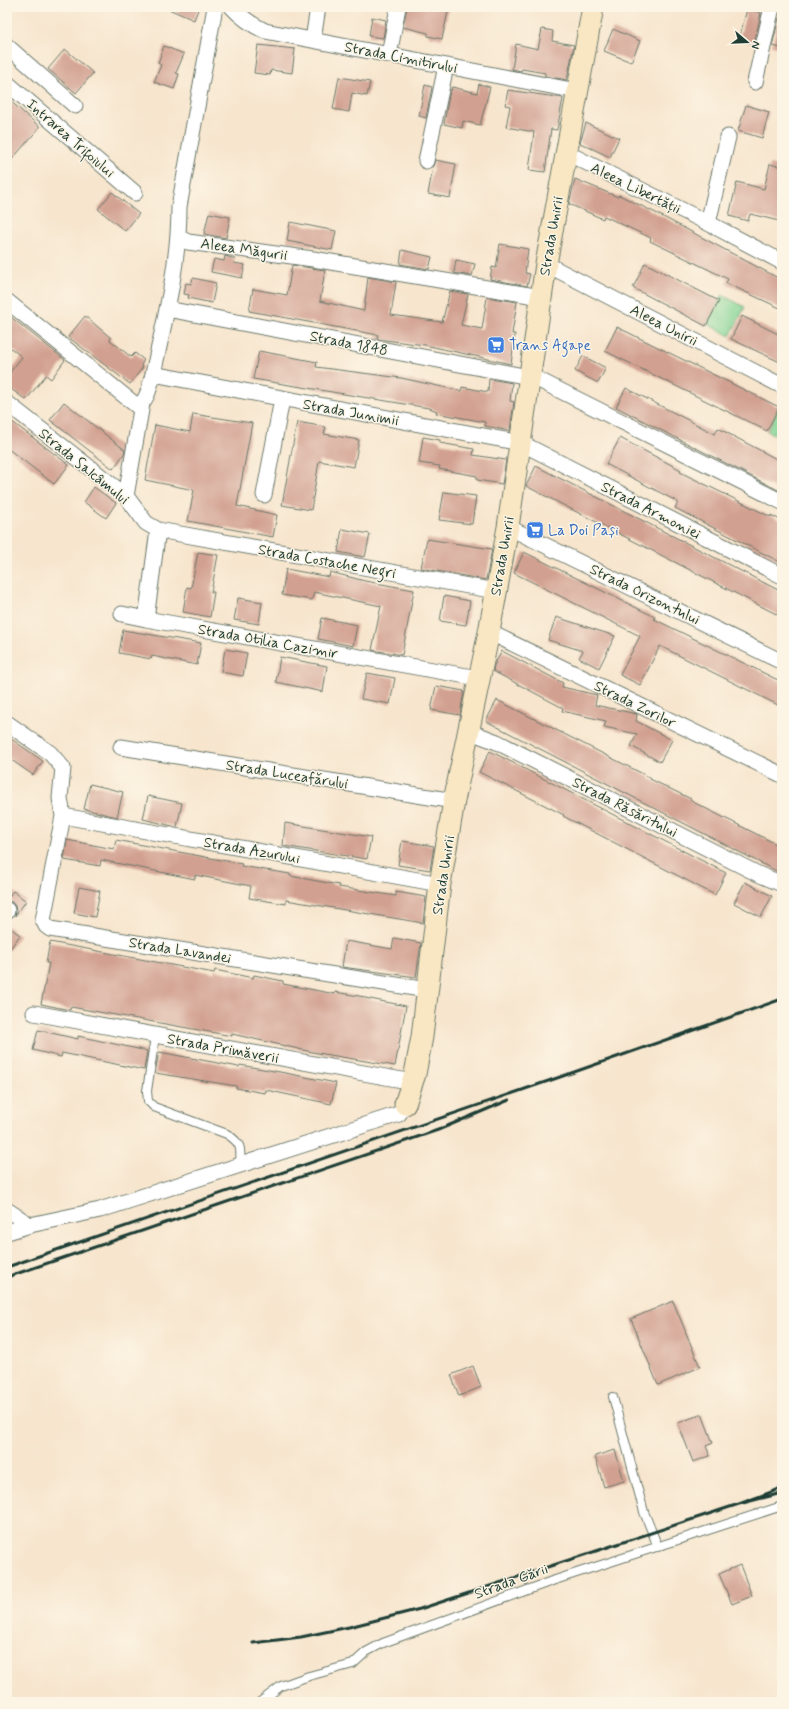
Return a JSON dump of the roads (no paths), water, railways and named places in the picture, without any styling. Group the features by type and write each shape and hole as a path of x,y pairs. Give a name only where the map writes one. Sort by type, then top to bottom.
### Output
{"street":[{"path":"126,496 142,404 146,399 153,374 168,309 178,237 179,207 215,7"},
{"name":"Strada Cimitirului","path":"232,7 240,16 253,25 266,31 577,91"},
{"path":"312,40 318,7"},
{"path":"390,55 398,7"},
{"name":"Strada Unirii","path":"405,1104 413,1082 422,1037 440,884 454,801 478,678 489,632 508,526 546,264 565,152 593,7"},
{"path":"755,82 772,7"},
{"name":"Intrarea Trifoiului","path":"7,46 75,106"},
{"path":"426,161 446,66"},
{"name":"Intrarea Trifoiului","path":"7,83 135,193"},
{"path":"708,223 728,137"},
{"name":"Aleea Libertății","path":"565,152 708,223 782,262"},
{"name":"Aleea Măgurii","path":"178,237 188,242 320,260 541,297"},
{"name":"Aleea Unirii","path":"546,264 782,386"},
{"path":"7,301 116,390 137,406 142,404"},
{"name":"Strada 1848","path":"168,309 516,374 529,379"},
{"name":"Strada Junimii","path":"153,374 521,443"},
{"path":"529,379 535,378 782,502"},
{"path":"264,495 282,399"},
{"name":"Strada Salcâmului","path":"7,404 126,496 146,523 158,530"},
{"name":"Strada Armoniei","path":"521,443 782,576"},
{"name":"Strada Orizontului","path":"508,526 782,662"},
{"path":"146,619 158,530"},
{"name":"Strada Costache Negri","path":"158,530 496,591"},
{"name":"Strada Otilia Cazimir","path":"122,614 478,678"},
{"name":"Strada Zorilor","path":"489,632 782,775"},
{"name":"Strada Lavandei","path":"7,723 50,753 63,768 60,798 63,816 43,920 46,926 50,929 427,990"},
{"name":"Strada Răsăritului","path":"468,731 497,742 758,874 782,884"},
{"name":"Strada Luceafǎrului","path":"121,747 454,801"},
{"name":"Strada Azurului","path":"63,816 440,884"},
{"name":"Strada Primăverii","path":"34,1013 413,1082"},
{"path":"7,1232 30,1225 100,1210 399,1114 405,1104"},
{"path":"7,1210 30,1225"}],"lane":[{"path":"155,1036 146,1091 148,1101 154,1107 227,1134 237,1141 241,1150 240,1165"},
{"path":"613,1397 644,1512 658,1547"},
{"name":"Strada Gării","path":"260,1702 281,1686 309,1676 353,1664 366,1652 383,1644 552,1581 782,1506"}],"railway":[{"path":"7,1267 782,999"},
{"path":"7,1277 438,1130 509,1100"},
{"path":"782,1488 739,1504 782,1493"},
{"path":"253,1643 301,1637 349,1627 420,1609 739,1504"}],"place":[{"name":"Trans Agape","path":"496,345"},
{"name":"La Doi Pași","path":"535,530"}]}
